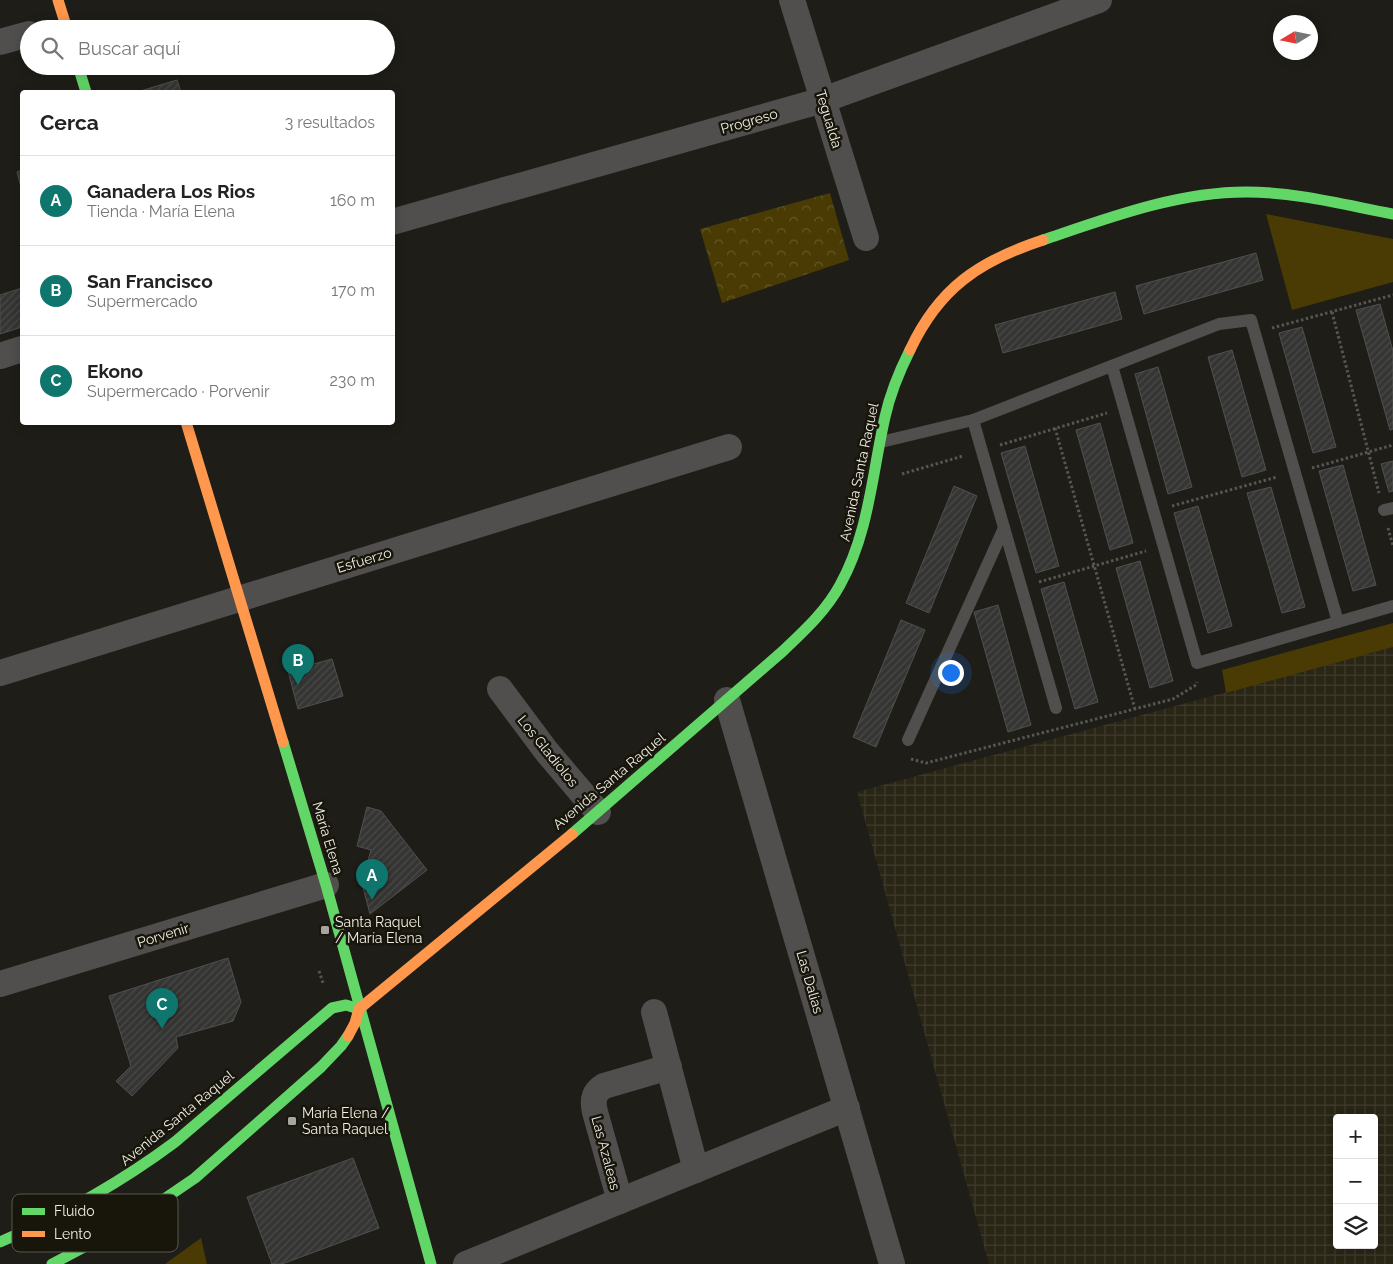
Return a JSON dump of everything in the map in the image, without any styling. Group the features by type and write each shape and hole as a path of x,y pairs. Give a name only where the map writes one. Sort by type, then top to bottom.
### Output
{"main road":[{"path":"81,75 85,90"},
{"name":"Avenida Santa Raquel","path":"100,1194 148,1163 332,1008 343,1004 352,1005 359,1009 598,812 783,651 821,612 840,587 861,541 890,402 900,372 914,343 934,310 954,287 973,272 1023,247 1059,234 1165,202 1199,195 1224,192 1273,193 1393,214"},
{"name":"María Elena","path":"187,425 326,885 431,1264"},
{"path":"172,1194 231,1148 336,1052 352,1032 357,1021 359,1009"},
{"name":"Avenida Santa Raquel","path":"0,1242 12,1236"},
{"path":"63,1262 80,1252"}],"street":[{"name":"Tegualda","path":"792,0 866,238"},
{"name":"Progreso","path":"395,221 823,100 1099,0"},
{"path":"0,42 20,36"},
{"path":"0,356 20,350"},
{"name":"Esfuerzo","path":"0,673 729,447"},
{"name":"Los Gladiolos","path":"500,689 547,752 598,812"},
{"name":"Las Dalias","path":"727,700 892,1264"},
{"name":"Porvenir","path":"0,984 326,885"},
{"path":"654,1012 696,1170"},
{"name":"Las Azaleas","path":"620,1201 593,1104 594,1097 598,1090 604,1086 668,1067"},
{"name":"Las Azaleas","path":"466,1264 846,1108"}],"lane":[{"path":"881,442 973,420 1219,324 1251,320 1338,622"},
{"path":"1112,366 1197,664 1393,606"},
{"path":"973,420 1056,708"},
{"path":"908,740 1004,528"}],"path":[{"path":"1254,333 1393,295"},
{"path":"1332,312 1368,452 1388,509 1393,546"},
{"path":"901,474 1124,407"},
{"path":"1055,428 1135,709"},
{"path":"1154,511 1393,445"},
{"path":"1022,587 1164,546"}],"shaded area":[{"path":"1393,647 1393,1264 989,1264 857,792"}],"green space":[{"path":"830,193 849,260 722,303 700,229"},
{"path":"1266,214 1393,239 1393,282 1292,310"},
{"path":"1393,623 1393,647 1226,693 1222,670"},
{"path":"201,1238 207,1264 165,1264"}],"building":[{"path":"177,80 180,90 144,90"},
{"path":"20,171 20,183 17,172"},
{"path":"1256,253 1263,280 1144,314 1136,286"},
{"path":"20,289 20,328 0,334 0,295"},
{"path":"1115,292 1122,319 1003,353 995,325"},
{"path":"1380,304 1393,351 1393,429 1390,430 1356,310"},
{"path":"1302,327 1336,447 1313,453 1279,333"},
{"path":"1232,350 1266,470 1242,477 1208,357"},
{"path":"1158,367 1192,487 1168,494 1135,374"},
{"path":"1100,423 1133,543 1110,550 1076,430"},
{"path":"1025,446 1059,566 1036,573 1001,453"},
{"path":"1393,461 1393,491 1389,492 1381,464"},
{"path":"1343,465 1376,585 1353,591 1319,471"},
{"path":"954,486 977,496 929,613 906,603"},
{"path":"1271,487 1305,607 1282,613 1247,493"},
{"path":"1198,506 1232,626 1208,633 1174,513"},
{"path":"1140,561 1173,681 1150,688 1116,568"},
{"path":"1064,582 1098,702 1075,709 1041,589"},
{"path":"998,605 1031,725 1008,732 974,612"},
{"path":"901,620 925,630 876,747 853,737"},
{"path":"332,659 343,696 298,709 288,671"},
{"path":"367,807 381,811 427,870 370,914 361,880 372,877 368,861 371,850 357,846"},
{"path":"228,958 241,1002 233,1021 176,1037 178,1048 132,1096 116,1081 131,1066 109,996"},
{"path":"353,1158 379,1228 282,1264 272,1264 247,1197"}],"traffic: fast":[{"path":"81,75 85,90"},
{"path":"1043,240 1092,223 1169,201 1220,193 1283,194 1393,214"},
{"path":"572,834 783,651 828,603 850,565 864,524 887,408 895,383 910,350"},
{"path":"283,742 326,885 431,1264"},
{"path":"96,1194 112,1185 175,1142 332,1008 346,1005 359,1009"},
{"path":"172,1194 195,1178 321,1067 348,1036"},
{"path":"0,1242 12,1237"},
{"path":"52,1264 75,1252"}],"traffic: slow":[{"path":"58,0 64,20"},
{"path":"910,350 921,328 934,310 948,293 963,280 999,257 1043,240"},
{"path":"187,425 283,742"},
{"path":"348,1036 355,1023 359,1009 572,834"}],"place":[{"name":"San Francisco","path":"298,685"},
{"name":"Ganadera Los Rios","path":"372,900"},
{"name":"Santa Raquel / María Elena","path":"325,930"},
{"name":"Ekono","path":"162,1029"},
{"name":"María Elena / Santa Raquel","path":"292,1121"}]}
